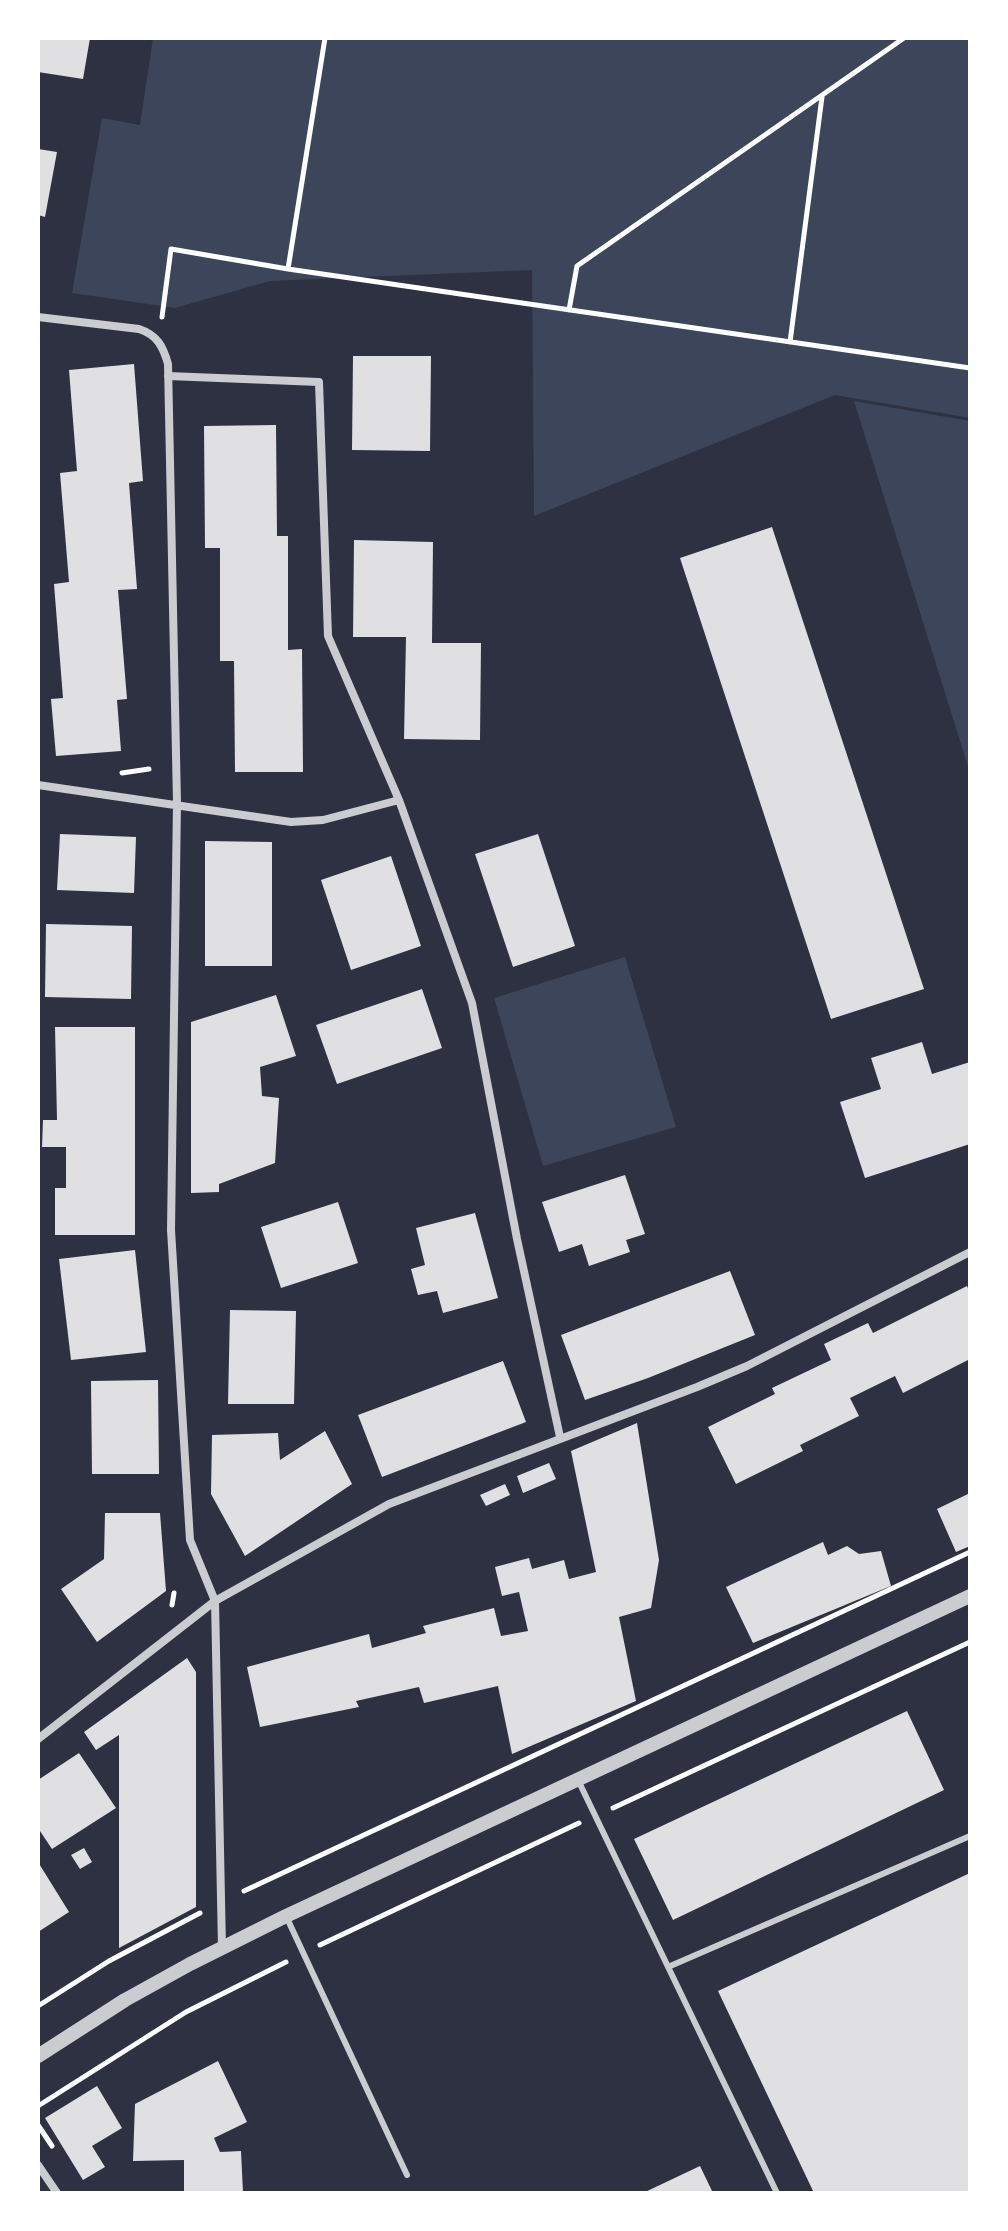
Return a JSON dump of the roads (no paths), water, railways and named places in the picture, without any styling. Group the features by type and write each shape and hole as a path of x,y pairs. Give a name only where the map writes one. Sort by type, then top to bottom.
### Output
{"street":[{"path":"38,317 139,329 156,338 164,351 168,376 177,803 171,1230 190,1540 215,1601 222,1948"},
{"path":"168,376 319,382 328,636 399,800 472,1003 517,1239 560,1437"},
{"path":"38,785 305,822 399,800"},
{"path":"38,1739 215,1601 389,1504 747,1366 970,1252"},
{"path":"38,2056 125,2000 286,1916 970,1596"},
{"path":"38,2165 57,2193"}],"lane":[{"path":"578,1780 777,2193"},
{"path":"668,1967 970,1836"},
{"path":"286,1916 407,2175"}]}
